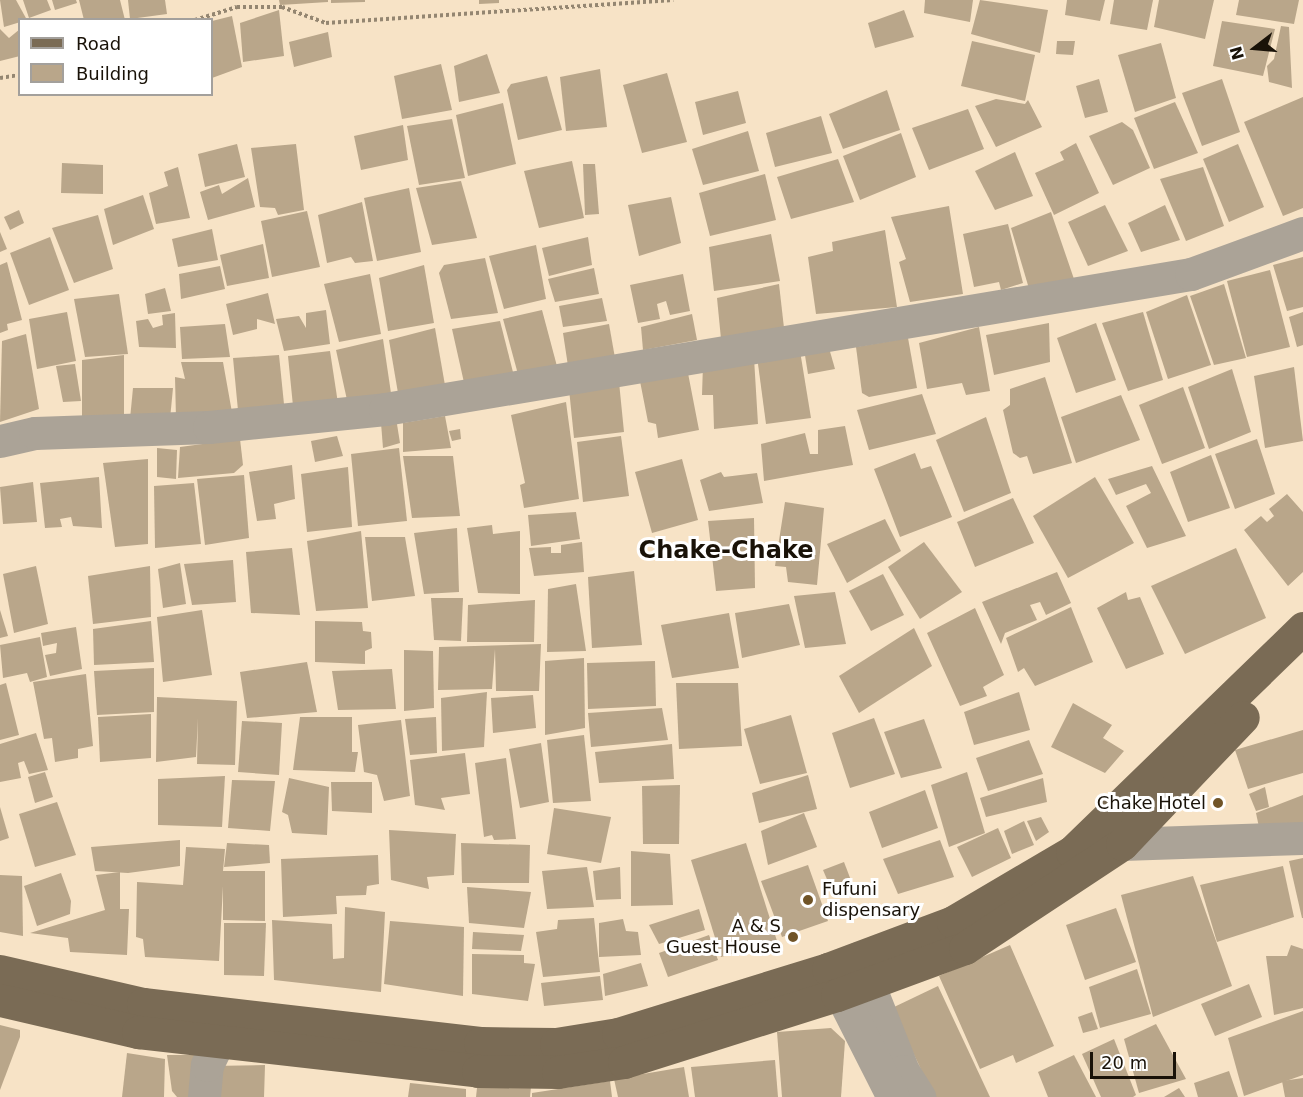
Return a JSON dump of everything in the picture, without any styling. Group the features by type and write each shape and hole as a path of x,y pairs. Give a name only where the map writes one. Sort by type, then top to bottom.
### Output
{"main road":[{"path":"0,1000 138,1032 478,1071 558,1072 624,1062 847,977 953,922 1072,852 1303,628"},
{"path":"0,971 143,1004 480,1044 556,1044 618,1034 965,948 1122,844 1303,659"}],"street":[{"path":"0,441 35,433 209,427 385,409 1191,274 1303,233"},
{"path":"1122,844 1303,838"},
{"path":"847,977 893,1097"},
{"path":"847,977 919,1097"},
{"path":"204,1097 207,1065 218,1042"}],"path":[{"path":"201,18 237,7 282,7 326,23 674,0"},
{"path":"0,78 18,75"}],"building":[{"path":"0,0 16,0 26,18 18,18 18,23 4,27"},
{"path":"23,0 47,0 51,10 29,18"},
{"path":"52,0 76,0 77,3 55,10"},
{"path":"79,0 120,0 124,18 84,18"},
{"path":"128,0 165,0 167,14 130,18"},
{"path":"279,0 328,0 328,2 280,5"},
{"path":"331,0 365,0 365,2 331,3"},
{"path":"479,0 499,0 499,3 479,4"},
{"path":"925,0 973,0 970,22 924,13"},
{"path":"980,0 1048,10 1040,53 971,34"},
{"path":"1067,0 1105,0 1100,21 1065,15"},
{"path":"1114,0 1153,0 1147,30 1110,24"},
{"path":"1159,0 1214,0 1205,39 1154,27"},
{"path":"1239,0 1299,0 1294,24 1236,15"},
{"path":"279,10 284,56 243,62 240,23"},
{"path":"904,10 914,37 875,48 868,23"},
{"path":"232,16 242,67 213,78 213,21"},
{"path":"1222,21 1275,29 1263,76 1213,66"},
{"path":"1281,26 1289,27 1292,88 1269,82 1267,66 1274,59"},
{"path":"0,29 9,38 18,31 18,56 0,61"},
{"path":"328,32 332,57 294,67 289,42"},
{"path":"972,41 1035,55 1025,101 961,86"},
{"path":"1057,41 1075,41 1073,55 1056,54"},
{"path":"1161,43 1176,98 1135,112 1118,55"},
{"path":"487,54 500,93 459,102 454,66"},
{"path":"441,64 452,110 402,119 394,76"},
{"path":"600,69 607,127 566,131 560,77"},
{"path":"667,73 687,142 642,153 623,85"},
{"path":"547,76 562,130 518,140 507,90 511,84"},
{"path":"1099,79 1108,112 1085,118 1076,86"},
{"path":"1222,79 1240,132 1202,146 1182,93"},
{"path":"887,90 900,130 843,149 829,114"},
{"path":"738,91 746,123 703,135 695,102"},
{"path":"1303,97 1303,208 1283,216 1244,122"},
{"path":"996,99 1025,104 1028,100 1042,127 996,147 975,106"},
{"path":"1175,102 1198,153 1154,169 1134,118"},
{"path":"503,103 516,164 468,176 456,115"},
{"path":"968,109 984,149 929,170 912,128"},
{"path":"821,116 832,153 775,167 766,133"},
{"path":"452,119 465,178 419,185 407,126"},
{"path":"1122,122 1133,130 1150,168 1113,185 1089,136"},
{"path":"403,125 408,160 361,170 354,136"},
{"path":"748,131 759,171 703,185 692,149"},
{"path":"901,133 916,177 860,200 843,156"},
{"path":"1076,143 1099,193 1054,215 1035,173 1064,160 1060,152"},
{"path":"237,144 245,177 205,187 198,154"},
{"path":"296,144 304,210 278,215 275,208 260,207 251,148"},
{"path":"1238,144 1264,207 1229,222 1203,159"},
{"path":"1015,152 1033,196 995,210 975,171"},
{"path":"838,159 854,202 791,219 777,177"},
{"path":"572,161 584,218 539,228 524,171"},
{"path":"62,163 103,165 103,194 61,193"},
{"path":"583,164 595,164 599,214 585,215"},
{"path":"178,167 190,218 156,224 149,193 168,186 164,172"},
{"path":"1203,167 1224,226 1186,241 1160,179"},
{"path":"765,174 776,220 710,236 699,193"},
{"path":"248,178 255,207 208,220 200,192 219,185 222,194"},
{"path":"461,181 477,238 432,245 416,188"},
{"path":"409,188 421,252 377,261 364,198"},
{"path":"143,195 154,229 113,245 104,209"},
{"path":"671,197 681,243 639,256 628,205"},
{"path":"362,202 373,261 355,263 351,257 327,263 318,215"},
{"path":"1105,205 1128,251 1088,266 1068,222"},
{"path":"1165,205 1180,240 1141,252 1128,223"},
{"path":"949,206 963,294 910,302 899,262 906,259 891,217"},
{"path":"19,210 24,223 10,230 4,217"},
{"path":"307,211 320,267 272,277 261,221"},
{"path":"1051,212 1074,279 1030,292 1011,228"},
{"path":"98,215 113,269 74,283 52,228"},
{"path":"1008,224 1023,283 1001,290 999,282 974,287 963,234"},
{"path":"212,229 218,260 178,267 172,239"},
{"path":"885,230 897,307 816,314 808,257 833,251 832,242"},
{"path":"0,232 7,249 0,252"},
{"path":"771,234 780,281 714,291 709,247"},
{"path":"50,237 69,290 29,305 10,253"},
{"path":"588,237 592,265 549,276 542,248"},
{"path":"263,244 269,278 227,286 220,255"},
{"path":"536,245 546,299 504,309 489,256"},
{"path":"1303,257 1303,307 1287,311 1273,265"},
{"path":"485,258 498,313 451,319 439,273 444,265"},
{"path":"7,262 22,320 7,324 8,330 0,333 0,265"},
{"path":"424,265 434,323 388,331 379,278"},
{"path":"220,266 225,289 181,299 179,274"},
{"path":"594,268 599,294 555,302 548,279"},
{"path":"1270,270 1290,347 1247,357 1227,281"},
{"path":"370,274 381,334 339,342 324,284"},
{"path":"683,274 690,311 670,315 666,301 657,304 660,319 638,323 630,285"},
{"path":"779,284 784,328 721,339 717,298"},
{"path":"1224,284 1246,358 1214,365 1190,296"},
{"path":"165,288 171,311 148,314 145,294"},
{"path":"268,293 275,324 257,319 257,329 233,335 226,304"},
{"path":"119,294 128,354 85,357 74,299"},
{"path":"1187,295 1211,365 1168,379 1146,312"},
{"path":"602,298 607,321 563,327 559,306"},
{"path":"326,310 330,344 284,351 276,319 299,316 306,328 306,313"},
{"path":"542,310 558,370 519,378 503,319"},
{"path":"67,312 76,361 37,369 29,319"},
{"path":"1143,312 1163,380 1128,391 1102,323"},
{"path":"1303,312 1303,345 1297,347 1289,317"},
{"path":"175,313 176,348 139,347 136,321 148,319 153,328 163,325 162,315"},
{"path":"692,314 697,340 643,350 641,327"},
{"path":"500,321 515,380 465,387 452,329"},
{"path":"1049,323 1050,362 994,375 986,335"},
{"path":"1096,323 1116,380 1076,393 1057,338"},
{"path":"225,324 230,357 182,359 180,327"},
{"path":"609,324 615,358 568,366 563,333"},
{"path":"979,327 990,391 966,395 962,383 927,389 919,343"},
{"path":"435,328 446,391 399,399 389,340"},
{"path":"26,334 39,409 0,422 2,341"},
{"path":"908,338 917,388 869,397 862,393 856,347"},
{"path":"383,339 392,400 349,409 336,350"},
{"path":"827,341 835,369 808,374 803,343"},
{"path":"756,349 800,351 811,418 766,424"},
{"path":"330,351 339,410 294,416 288,356"},
{"path":"124,355 124,421 82,421 82,360"},
{"path":"279,355 285,414 239,421 233,358"},
{"path":"754,358 758,424 714,429 713,395 702,395 703,364"},
{"path":"181,362 223,362 233,418 176,419 175,377 185,379"},
{"path":"75,364 81,401 63,402 56,366"},
{"path":"1294,367 1303,441 1265,448 1254,376"},
{"path":"687,368 699,430 658,438 656,424 648,422 639,376"},
{"path":"1232,369 1251,432 1209,449 1188,387"},
{"path":"1045,377 1072,463 1033,474 1027,456 1020,458 1013,453 1003,410 1010,405 1010,389"},
{"path":"619,382 624,432 574,438 569,389"},
{"path":"1183,387 1205,448 1162,464 1139,405"},
{"path":"133,388 173,388 170,419 130,419"},
{"path":"922,394 936,434 869,450 857,410"},
{"path":"1121,395 1140,440 1076,463 1061,417"},
{"path":"566,402 579,499 524,508 520,485 525,483 511,415"},
{"path":"445,416 451,448 403,452 403,423"},
{"path":"986,417 1011,493 964,512 936,440"},
{"path":"396,418 400,443 383,448 381,423"},
{"path":"845,426 853,465 764,481 761,444 805,433 810,454 818,454 818,430"},
{"path":"460,429 461,439 452,441 449,431"},
{"path":"337,436 343,456 315,462 311,441"},
{"path":"621,436 629,496 583,502 577,442"},
{"path":"240,439 243,465 234,473 178,478 180,447"},
{"path":"1257,439 1275,494 1235,509 1215,454"},
{"path":"157,448 177,450 176,479 157,477"},
{"path":"399,448 407,521 358,526 351,454"},
{"path":"915,453 921,469 931,466 952,517 900,537 874,469"},
{"path":"1211,455 1230,508 1188,522 1170,472"},
{"path":"403,456 453,456 460,516 412,518"},
{"path":"148,459 148,544 115,547 103,463"},
{"path":"682,459 698,520 652,533 635,472"},
{"path":"292,465 295,499 274,504 276,519 257,521 249,472"},
{"path":"1152,466 1186,536 1147,548 1126,506 1151,493 1146,484 1116,495 1108,479"},
{"path":"348,467 352,527 307,532 301,474"},
{"path":"721,472 724,477 757,473 763,503 709,511 700,480"},
{"path":"244,475 249,538 205,545 197,479"},
{"path":"99,477 102,528 73,526 71,517 60,519 62,527 45,528 40,483"},
{"path":"1095,477 1134,543 1068,578 1033,516"},
{"path":"33,482 37,522 3,524 0,487"},
{"path":"194,483 201,544 155,548 154,486"},
{"path":"1287,494 1303,512 1303,572 1288,586 1244,530 1261,516 1267,522 1274,516 1269,509"},
{"path":"1013,498 1034,543 975,567 957,522"},
{"path":"785,502 824,508 817,585 788,582 786,567 775,566"},
{"path":"576,512 580,539 531,546 528,515"},
{"path":"754,518 755,588 716,591 708,521"},
{"path":"885,519 901,551 847,583 827,544"},
{"path":"492,525 493,534 520,531 520,594 478,593 467,528"},
{"path":"457,528 459,592 424,594 414,533"},
{"path":"361,531 368,608 316,611 307,541"},
{"path":"365,537 405,537 415,596 372,601"},
{"path":"582,542 584,572 534,576 529,548 551,547 551,553 561,553 561,545"},
{"path":"924,542 962,592 920,619 888,567"},
{"path":"292,548 300,615 251,613 246,552"},
{"path":"1236,548 1266,618 1185,654 1151,586"},
{"path":"233,560 236,602 192,605 184,564"},
{"path":"180,563 186,604 163,608 158,569"},
{"path":"36,566 48,624 14,633 3,574"},
{"path":"150,566 151,617 93,624 88,576"},
{"path":"634,571 642,645 592,648 588,577"},
{"path":"1057,572 1071,603 1046,615 1040,602 1030,605 1037,620 1005,633 1001,644 982,602"},
{"path":"883,574 904,615 871,631 849,591"},
{"path":"576,584 586,651 547,652 548,589"},
{"path":"835,592 846,644 805,648 794,596"},
{"path":"1126,592 1128,600 1140,597 1164,654 1126,669 1097,608"},
{"path":"431,598 463,598 461,641 434,640"},
{"path":"535,600 534,642 467,642 468,605"},
{"path":"789,604 800,645 742,658 735,613"},
{"path":"1071,607 1093,662 1035,686 1024,668 1018,672 1006,638"},
{"path":"975,608 1004,675 983,687 987,696 960,706 927,633"},
{"path":"0,610 8,636 0,638"},
{"path":"202,610 212,675 163,682 157,617"},
{"path":"729,613 739,668 672,678 661,625"},
{"path":"151,621 154,662 94,665 93,629"},
{"path":"315,621 362,622 363,631 371,632 372,648 365,651 365,664 315,662"},
{"path":"76,627 82,669 50,676 45,655 56,653 57,643 43,646 41,633"},
{"path":"914,628 932,666 859,713 839,676"},
{"path":"40,637 47,677 30,682 27,673 3,678 0,645"},
{"path":"541,644 539,691 496,691 495,649 492,689 438,690 439,647"},
{"path":"404,650 433,651 434,708 404,711"},
{"path":"584,658 585,728 545,735 545,661"},
{"path":"655,661 656,706 588,709 587,663"},
{"path":"307,662 317,712 247,718 240,672"},
{"path":"154,668 154,712 97,715 94,671"},
{"path":"392,669 396,709 338,710 332,671"},
{"path":"86,674 93,746 78,749 78,758 55,762 52,738 44,739 33,682"},
{"path":"6,683 19,735 0,740 0,685"},
{"path":"676,683 738,683 742,746 679,749"},
{"path":"487,692 484,747 442,751 441,698"},
{"path":"1019,692 1030,730 974,745 964,712"},
{"path":"533,695 536,728 493,733 491,698"},
{"path":"157,697 237,701 235,765 197,764 198,718 196,757 156,762"},
{"path":"1073,703 1112,725 1103,738 1124,751 1105,773 1051,747"},
{"path":"662,708 668,740 591,747 588,713"},
{"path":"151,714 151,758 100,762 98,717"},
{"path":"791,715 807,773 760,784 744,729"},
{"path":"300,717 352,717 352,752 358,752 355,772 293,770"},
{"path":"436,717 437,753 410,755 405,719"},
{"path":"874,718 895,774 850,788 832,733"},
{"path":"924,719 942,768 901,778 884,732"},
{"path":"401,720 410,796 384,801 377,775 364,772 358,725"},
{"path":"242,721 282,723 279,775 238,772"},
{"path":"1303,730 1303,773 1248,789 1235,750"},
{"path":"36,733 48,770 29,774 24,761 18,763 21,778 0,782 0,744"},
{"path":"584,735 591,801 553,803 547,740"},
{"path":"1029,740 1043,774 988,791 976,758"},
{"path":"541,743 549,802 520,808 509,749"},
{"path":"672,744 674,779 599,783 595,752"},
{"path":"465,753 470,794 441,798 445,810 415,805 410,760"},
{"path":"506,758 516,839 494,840 492,835 484,837 475,763"},
{"path":"45,772 53,797 35,803 28,777"},
{"path":"967,772 985,833 949,847 931,785"},
{"path":"808,775 817,809 759,823 752,793"},
{"path":"225,776 222,827 158,825 158,779"},
{"path":"289,778 329,787 327,835 292,833 288,815 282,812"},
{"path":"1043,778 1047,802 986,817 980,798"},
{"path":"232,780 275,781 270,831 228,828"},
{"path":"331,782 372,782 372,813 332,811"},
{"path":"680,785 679,844 643,844 642,786"},
{"path":"1265,787 1269,807 1256,811 1249,794"},
{"path":"925,790 938,828 882,848 869,812"},
{"path":"1303,795 1303,823 1260,832 1256,813"},
{"path":"57,802 76,855 35,867 19,814"},
{"path":"0,807 9,838 0,841"},
{"path":"554,808 611,817 601,863 547,854"},
{"path":"804,813 817,847 768,865 761,831"},
{"path":"1041,817 1049,832 1036,841 1027,821"},
{"path":"1024,821 1034,845 1012,854 1004,831"},
{"path":"998,828 1011,858 972,877 957,847"},
{"path":"389,830 456,834 454,875 427,877 429,889 391,880"},
{"path":"180,840 180,866 128,873 95,871 91,847"},
{"path":"940,840 954,877 898,894 883,859"},
{"path":"227,843 269,845 270,863 224,867"},
{"path":"461,843 530,845 529,883 462,883"},
{"path":"746,843 777,941 721,957 691,860"},
{"path":"186,847 225,849 223,871 265,871 265,921 223,920 223,886 219,961 145,957 143,939 136,937 137,882 183,885"},
{"path":"631,851 670,854 673,905 631,906"},
{"path":"378,855 379,884 367,886 366,895 336,896 337,914 283,917 281,859"},
{"path":"1303,858 1303,918 1302,918 1289,861"},
{"path":"844,862 852,883 832,891 823,870"},
{"path":"808,865 828,921 782,937 761,881"},
{"path":"1283,866 1294,917 1217,942 1200,885"},
{"path":"587,867 594,907 547,909 542,871"},
{"path":"620,867 621,899 596,900 593,871"},
{"path":"120,872 120,909 129,909 127,955 70,952 68,938 30,933 105,910 96,875"},
{"path":"61,873 71,901 70,914 37,926 24,886"},
{"path":"0,875 22,876 23,936 0,932"},
{"path":"1193,876 1232,986 1153,1017 1121,895"},
{"path":"467,887 531,892 524,928 469,923"},
{"path":"345,907 385,912 381,992 274,980 272,920 332,924 333,959 344,958"},
{"path":"1116,908 1136,962 1085,980 1066,925"},
{"path":"699,909 705,930 659,944 649,925"},
{"path":"594,918 600,972 543,977 536,932 557,929 558,920"},
{"path":"623,919 626,931 638,932 641,955 599,957 599,923"},
{"path":"390,921 464,927 463,996 384,984"},
{"path":"224,923 266,923 264,976 224,975"},
{"path":"473,932 524,935 521,951 472,949"},
{"path":"709,935 718,960 668,977 659,953"},
{"path":"1010,945 1054,1046 1016,1063 1013,1055 980,1069 939,976"},
{"path":"1291,945 1303,949 1303,1008 1274,1015 1266,956 1287,956"},
{"path":"472,954 524,955 524,963 535,964 528,1001 472,994"},
{"path":"641,963 648,986 605,996 603,974"},
{"path":"1137,969 1151,1014 1100,1028 1089,987"},
{"path":"600,976 603,1000 544,1006 541,983"},
{"path":"1249,984 1262,1017 1215,1036 1201,1004"},
{"path":"938,986 990,1097 934,1097 892,1008"},
{"path":"1303,1011 1303,1075 1244,1096 1228,1038"},
{"path":"1092,1012 1098,1029 1083,1033 1078,1017"},
{"path":"1156,1024 1186,1079 1139,1093 1124,1039"},
{"path":"0,1025 20,1030 20,1037 0,1090"},
{"path":"831,1028 845,1041 841,1097 782,1097 777,1032"},
{"path":"1114,1039 1136,1095 1133,1097 1101,1097 1082,1054"},
{"path":"127,1053 165,1059 164,1097 122,1097"},
{"path":"167,1055 201,1055 197,1097 177,1097 172,1091"},
{"path":"1074,1055 1096,1097 1048,1097 1038,1072"},
{"path":"775,1060 778,1097 695,1097 691,1067"},
{"path":"265,1065 264,1097 209,1097 211,1066"},
{"path":"684,1067 689,1097 618,1097 614,1079"},
{"path":"1229,1071 1238,1097 1198,1097 1194,1083"},
{"path":"1303,1078 1303,1097 1285,1097 1282,1081"},
{"path":"610,1081 612,1097 532,1097 532,1093"},
{"path":"410,1083 466,1089 466,1097 408,1097"},
{"path":"531,1087 530,1097 476,1097 477,1088"},
{"path":"1179,1088 1185,1097 1164,1097"}],"place":[{"name":"Chake Hotel","path":"1218,803"},
{"name":"Fufuni dispensary","path":"808,900"},
{"name":"A & S Guest House","path":"793,937"}],"district":[{"name":"Chake-Chake","path":"726,551"}]}
